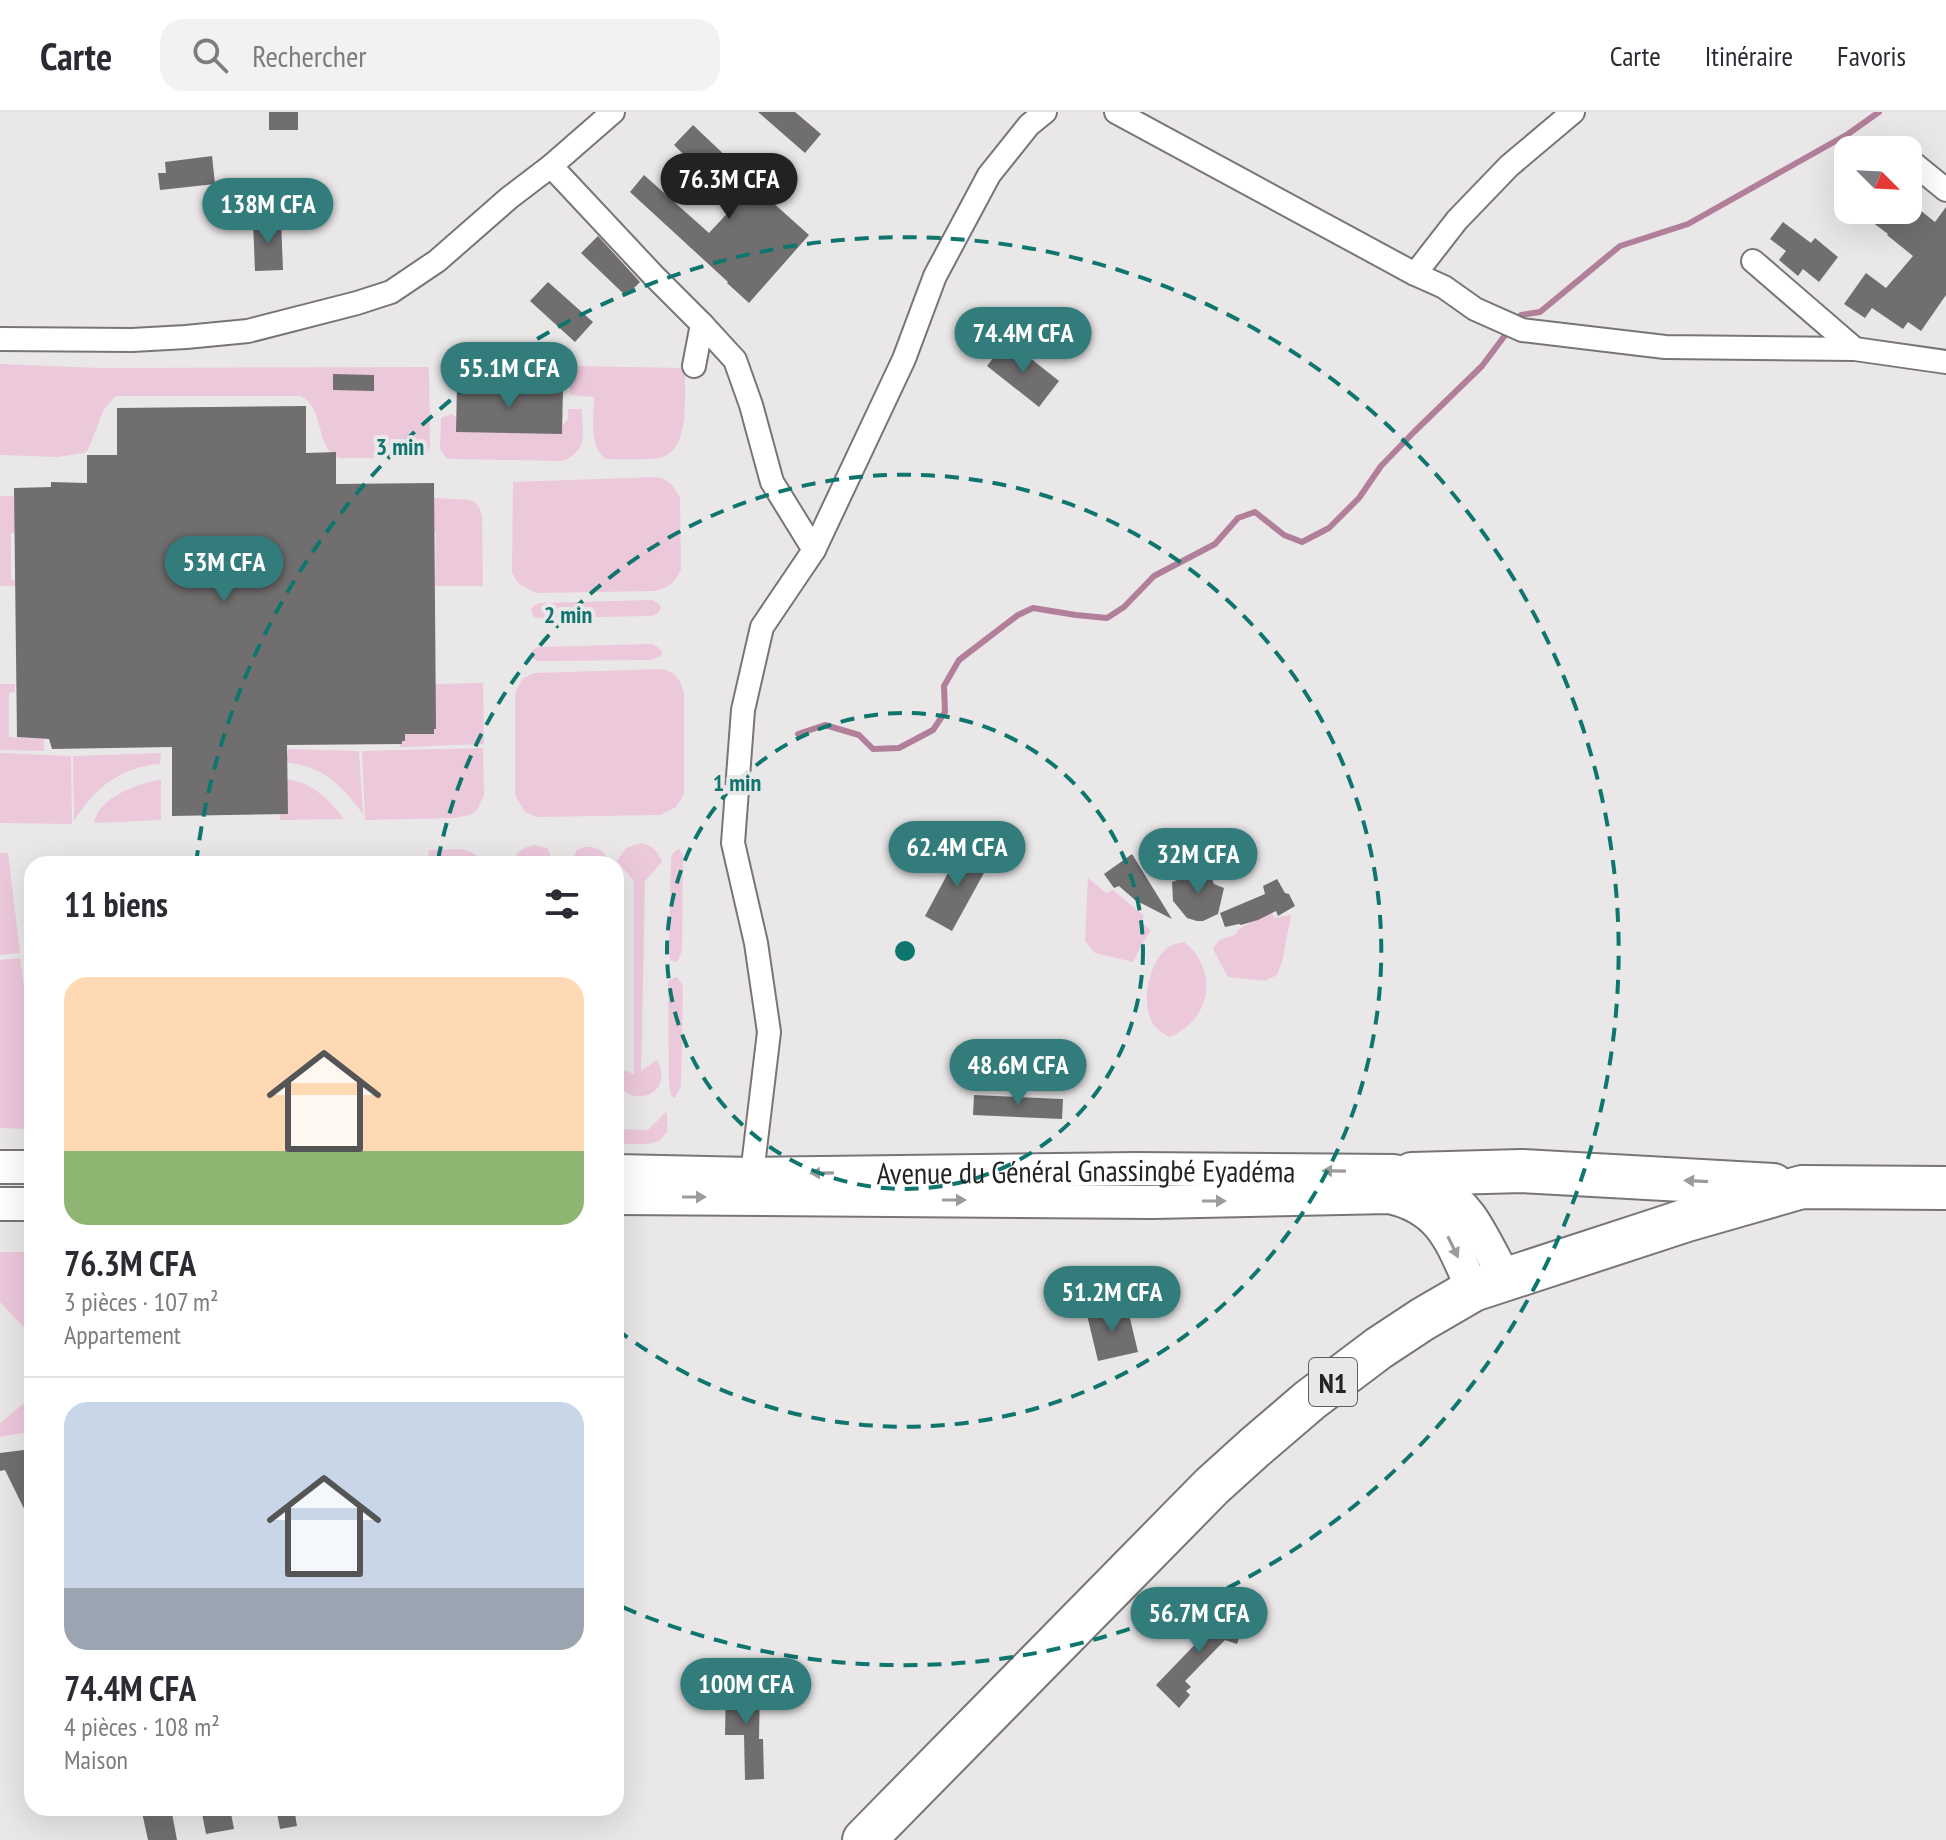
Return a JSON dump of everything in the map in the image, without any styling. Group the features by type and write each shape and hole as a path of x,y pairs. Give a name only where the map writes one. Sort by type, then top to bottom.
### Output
{"highway":[{"path":"1412,1174 1522,1171 1802,1187"},
{"name":"N1","path":"864,1840 1201,1497 1310,1400 1423,1319 1489,1284 1687,1220 1802,1187 1946,1188"}],"main road":[{"path":"0,1167 24,1167"},
{"name":"Avenue du Général Gnassingbé Eyadéma","path":"624,1171 752,1174 1136,1169 1394,1171 1412,1174 1442,1188 1470,1215 1489,1284"},
{"path":"1133,1201 1136,1169"},
{"name":"Avenue du Général Gnassingbé Eyadéma","path":"624,1198 1234,1201 1389,1197 1408,1201 1426,1212 1489,1284"},
{"path":"0,1204 24,1204"}],"street":[{"path":"0,339 132,340 248,331 391,292 437,261 613,112"},
{"path":"752,1174 769,1032 756,943 733,843 743,710 762,627 814,550 904,359 935,276 989,175 1029,125 1045,112"},
{"path":"1116,112 1444,287 1475,309 1522,330 1665,347 1855,349 1946,362"},
{"path":"1415,274 1457,220 1509,166 1573,112"},
{"path":"551,166 735,360 772,482 814,550"},
{"path":"1922,170 1946,190"},
{"path":"1753,261 1855,349"},
{"path":"694,366 702,324"}],"shaded area":[{"path":"0,364 99,368 429,367 430,446 422,458 339,458 326,446 314,410 301,396 116,396 104,409 87,451 58,457 0,455"},
{"path":"571,366 685,368 684,420 681,434 669,454 658,458 606,459 594,439 594,397 570,395"},
{"path":"568,409 582,409 583,433 577,452 562,461 453,459 446,458 440,449 441,418 452,414 456,417 457,432 557,432 568,419"},
{"path":"655,477 671,484 680,497 681,569 671,584 654,591 536,593 519,584 512,573 513,482"},
{"path":"0,496 46,497 20,532 11,533 11,579 15,580 15,586 0,586"},
{"path":"420,497 469,500 478,506 482,517 483,586 435,586 436,532 404,531"},
{"path":"652,600 660,607 659,612 652,616 540,618 534,617 531,610 540,603"},
{"path":"652,644 662,651 661,656 652,660 537,661 532,657 532,651 538,647"},
{"path":"663,669 677,678 684,694 684,794 676,807 660,815 537,817 525,812 515,795 515,694 522,679 534,673"},
{"path":"483,683 484,744 400,747 400,741 405,741 405,734 434,684"},
{"path":"0,684 15,684 15,692 9,693 9,737 44,739 44,751 0,750"},
{"path":"483,748 484,795 477,810 470,815 365,820 362,751"},
{"path":"288,749 359,751 363,814 329,778 308,767 282,762 281,755 288,754"},
{"path":"0,753 71,756 72,824 0,823"},
{"path":"161,753 160,764 133,770 110,781 74,821 73,756"},
{"path":"281,779 301,783 317,791 344,819 280,820"},
{"path":"161,780 161,820 94,823 97,814 110,800 128,789"},
{"path":"640,843 648,845 662,862 645,881 641,1071 657,1060 661,1074 659,1085 644,1096 634,1096 624,1090 624,1070 634,1074 634,881 624,869 624,856 620,856 626,848"},
{"path":"527,847 547,848 550,856 516,856"},
{"path":"593,847 606,856 574,856 577,850"},
{"path":"459,849 476,856 429,856 429,850"},
{"path":"679,849 683,855 682,951 677,962 670,960 669,954 671,857"},
{"path":"0,853 8,853 20,953 0,955"},
{"path":"1088,878 1106,893 1113,890 1144,916 1141,923 1151,930 1133,962 1095,953 1085,941"},
{"path":"1271,911 1275,918 1291,915 1277,975 1265,981 1228,977 1213,949 1219,940 1235,935 1239,929"},
{"path":"1184,942 1203,966 1206,994 1194,1019 1169,1037 1156,1027 1150,1016 1147,994 1157,960 1172,945"},
{"path":"20,958 24,986 24,1129 0,1128 0,960"},
{"path":"677,977 683,986 681,1086 675,1098 671,1095 669,1084 668,986 669,980"},
{"path":"667,1111 667,1132 659,1141 624,1144 624,1129 648,1130"},
{"path":"0,1252 24,1252 24,1328 0,1302"},
{"path":"24,1403 24,1432 0,1437 0,1423"}],"building":[{"path":"269,112 298,112 298,130 269,130"},
{"path":"758,112 795,112 821,134 805,153"},
{"path":"693,125 809,235 749,303 630,192 644,175 709,233 735,205 674,145"},
{"path":"212,156 215,184 160,190 158,173 166,173 165,162"},
{"path":"1946,207 1946,295 1921,331 1908,322 1903,329 1872,308 1865,318 1844,304 1866,273 1886,288 1913,256 1875,224 1922,224 1922,212 1935,222"},
{"path":"281,220 283,270 255,271 253,221"},
{"path":"1783,222 1811,243 1815,238 1838,257 1819,282 1803,269 1798,276 1779,260 1786,251 1770,239"},
{"path":"598,236 640,282 626,296 581,253"},
{"path":"548,282 593,322 575,342 530,301"},
{"path":"1005,343 1059,381 1039,407 987,366"},
{"path":"333,374 374,375 374,391 333,390"},
{"path":"457,385 563,388 562,434 456,432"},
{"path":"306,406 306,453 336,452 336,484 434,483 434,734 405,734 402,744 287,745 288,814 172,816 172,747 52,749 49,739 17,737 14,488 51,487 51,482 87,483 87,455 117,455 117,408"},
{"path":"962,847 990,862 952,931 925,916"},
{"path":"1132,854 1172,919 1135,900 1119,886 1114,888 1104,874"},
{"path":"1201,871 1210,874 1214,884 1224,888 1218,914 1197,921 1187,918 1173,901 1172,882"},
{"path":"1277,879 1295,906 1278,916 1276,911 1258,920 1225,927 1220,913 1265,894 1263,886"},
{"path":"974,1095 1063,1099 1062,1119 973,1115"},
{"path":"1127,1306 1138,1352 1098,1361 1087,1315"},
{"path":"24,1450 24,1509 5,1470 0,1471 0,1453"},
{"path":"1205,1609 1244,1625 1237,1644 1225,1640 1185,1681 1191,1687 1186,1691 1190,1695 1179,1708 1156,1685 1206,1633 1198,1629"},
{"path":"726,1685 760,1685 759,1739 763,1739 764,1779 745,1780 744,1735 725,1735"},
{"path":"143,1816 172,1816 177,1840 148,1840"},
{"path":"203,1816 232,1816 234,1829 206,1834"},
{"path":"278,1816 295,1816 297,1826 280,1829"}],"waterway":[{"path":"1516,322 1521,315 1540,312 1620,246 1688,224 1848,134 1879,112"},
{"path":"798,734 825,725 859,735 873,749 899,748 933,730 945,712 944,686 959,660 1018,615 1033,608 1107,618 1124,607 1154,576 1215,544 1238,518 1255,512 1284,535 1302,542 1329,528 1359,498 1381,466 1482,366 1509,330"}]}
